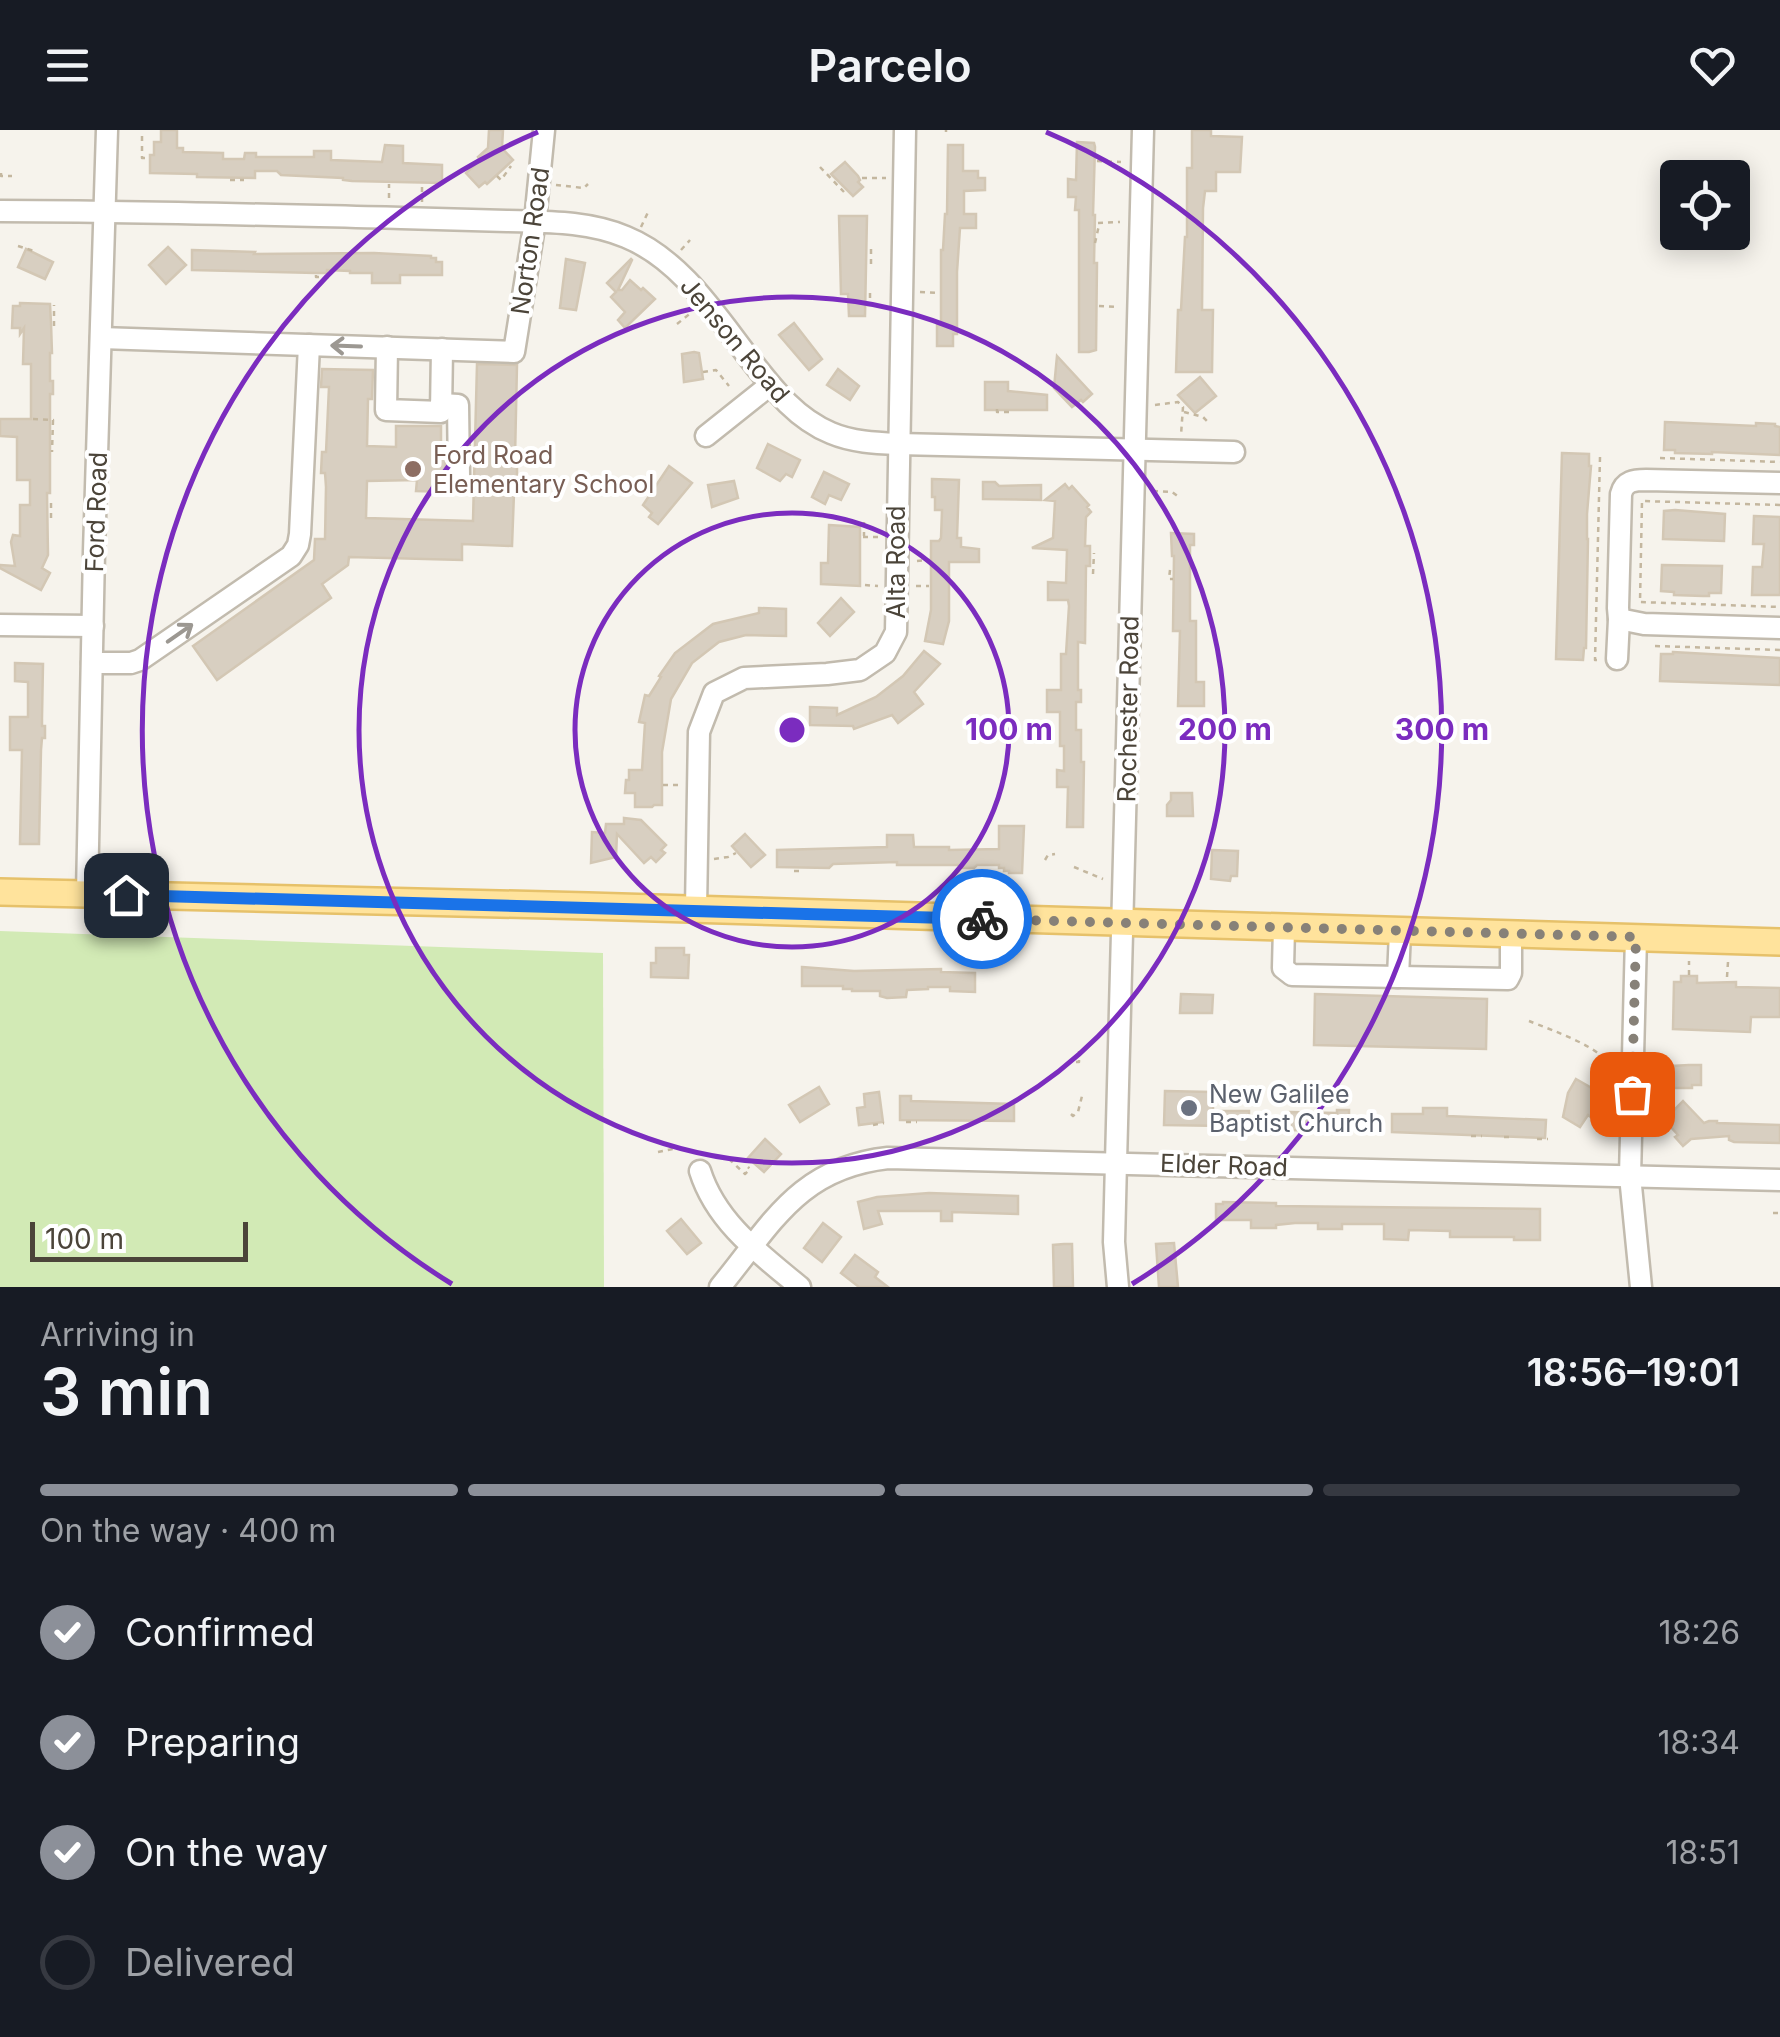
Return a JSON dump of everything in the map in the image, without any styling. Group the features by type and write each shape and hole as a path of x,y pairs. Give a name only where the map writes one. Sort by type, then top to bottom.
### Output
{"main road":[{"path":"0,892 1780,942"}],"street":[{"name":"Ford Road","path":"87,894 108,130"},
{"name":"Norton Road","path":"442,349 514,352 535,221 544,130"},
{"path":"892,130 905,130"},
{"name":"Alta Road","path":"696,909 698,732 714,693 744,678 860,670 885,653 896,632 905,130"},
{"name":"Rochester Road","path":"1118,1287 1114,1242 1143,130"},
{"name":"Jenson Road","path":"0,212 535,221 594,226 650,250 685,279 770,386 802,417 828,432 855,440 898,444 1234,452"},
{"path":"100,338 442,349 441,412 386,410 386,348"},
{"path":"92,662 140,660 291,556 300,534 309,345"},
{"path":"706,436 770,386"},
{"path":"441,404 458,404 459,476"},
{"path":"1611,660 1619,619 1622,488 1633,480 1780,484"},
{"path":"1619,619 1644,624 1780,628"},
{"path":"0,624 92,626"},
{"path":"1284,927 1283,968 1292,975 1508,978 1511,935"},
{"path":"1398,976 1400,932"},
{"path":"1636,937 1630,1176 1642,1287"},
{"name":"Elder Road","path":"720,1287 801,1190 834,1171 870,1160 1116,1162 1780,1180"},
{"path":"700,1170 719,1212 753,1248 800,1287"}],"path":[{"path":"142,136 142,158 149,158"},
{"path":"1097,162 1121,162"},
{"path":"497,176 501,180 511,166"},
{"path":"820,167 844,192"},
{"path":"1,173 12,176"},
{"path":"862,178 890,178"},
{"path":"230,180 244,180"},
{"path":"422,183 422,203"},
{"path":"389,184 389,202"},
{"path":"554,185 584,188 588,184"},
{"path":"641,227 649,210"},
{"path":"1095,243 1098,223 1120,222"},
{"path":"679,252 690,240"},
{"path":"18,246 36,252"},
{"path":"871,249 871,264"},
{"path":"316,274 330,277"},
{"path":"867,305 870,290"},
{"path":"916,292 939,293"},
{"path":"54,305 54,326"},
{"path":"1099,306 1117,306"},
{"path":"677,324 693,311"},
{"path":"703,372 716,370 729,386"},
{"path":"1155,405 1178,402 1183,407 1181,436"},
{"path":"997,409 1011,412"},
{"path":"1182,412 1207,421"},
{"path":"32,418 53,420 52,452"},
{"path":"1600,458 1595,660 1611,660"},
{"path":"1660,458 1780,462"},
{"path":"1592,470 1600,470"},
{"path":"1153,491 1172,492 1180,498"},
{"path":"1591,499 1599,499"},
{"path":"1780,505 1642,501 1640,602 1780,607"},
{"path":"1680,502 1680,509"},
{"path":"51,503 51,519"},
{"path":"1707,510 1708,503"},
{"path":"864,522 863,537 880,537"},
{"path":"1590,543 1598,543"},
{"path":"1094,554 1094,574"},
{"path":"910,560 930,560"},
{"path":"1170,570 1169,578 1173,578"},
{"path":"1590,571 1598,571"},
{"path":"909,586 929,586 928,577"},
{"path":"864,585 880,586"},
{"path":"1677,596 1677,604"},
{"path":"1705,597 1705,604"},
{"path":"1588,615 1596,615"},
{"path":"1588,643 1596,643"},
{"path":"1654,646 1780,650"},
{"path":"663,784 683,785"},
{"path":"711,860 736,852"},
{"path":"1045,860 1048,854 1055,854"},
{"path":"1074,867 1103,879"},
{"path":"794,871 804,871"},
{"path":"1689,961 1689,975"},
{"path":"1727,977 1728,962"},
{"path":"1530,1020 1600,1054 1614,1071"},
{"path":"1076,1062 1079,1051"},
{"path":"1071,1114 1078,1112 1082,1092"},
{"path":"906,1122 917,1122"},
{"path":"873,1125 884,1123"},
{"path":"1471,1136 1482,1136"},
{"path":"1504,1137 1514,1137"},
{"path":"1537,1138 1548,1139"},
{"path":"658,1152 678,1148"},
{"path":"729,1158 745,1174 748,1167"},
{"path":"1773,1213 1780,1213"}],"green space":[{"path":"0,931 603,953 604,1287 0,1287"}],"building":[{"path":"161,130 177,130 177,148 183,148 183,152 223,153 223,159 244,159 245,153 256,153 256,157 314,157 314,151 331,151 331,160 382,162 385,145 403,146 403,163 442,165 442,183 352,181 281,175 277,171 255,171 255,178 150,173 150,155 154,155 154,142 161,142"},
{"path":"489,130 503,130 502,148 513,160 479,187 466,173 488,148"},
{"path":"1192,130 1211,130 1211,136 1242,137 1240,172 1216,172 1216,191 1205,191 1202,310 1213,310 1212,372 1176,372"},
{"path":"1077,142 1094,143 1095,147 1096,350 1089,352 1079,352 1079,210 1075,210 1076,197 1068,197 1068,179 1076,180"},
{"path":"948,145 963,145 963,171 978,171 978,178 985,178 985,190 964,191 964,214 976,214 976,228 960,228 957,334 953,334 953,346 937,346 937,325 941,325"},
{"path":"845,162 863,187 853,196 831,174"},
{"path":"839,216 867,216 865,316 849,316 848,294 841,294"},
{"path":"168,247 186,265 166,284 149,265"},
{"path":"26,249 53,262 45,279 18,267"},
{"path":"192,250 431,256 442,262 442,275 400,275 400,283 372,283 372,273 350,271 192,270"},
{"path":"566,259 585,263 576,310 560,308"},
{"path":"631,259 618,290 630,280 655,299 625,328 618,320 625,312 611,297 616,292 607,283"},
{"path":"50,304 50,493 48,555 42,568 50,573 41,590 0,568 15,566 11,542 13,535 20,536 20,505 30,505 30,480 17,480 17,437 0,436 0,419 31,419 31,364 23,364 24,328 20,334 20,328 12,328 13,306"},
{"path":"794,323 822,359 809,370 779,335"},
{"path":"699,353 703,379 684,382 682,354"},
{"path":"1057,356 1092,394 1072,407 1054,388"},
{"path":"477,364 517,365 517,494 514,493 512,546 462,544 462,560 349,557 348,565 322,584 331,598 217,680 193,646 314,560 315,539 325,539 326,487 325,473 321,473 322,452 326,452 329,387 321,387 322,369 373,370 367,446 396,447 396,426 441,426 447,492 416,491 417,480 367,481 366,518 473,521"},
{"path":"838,369 859,386 850,400 827,385"},
{"path":"1200,377 1216,396 1195,413 1178,395"},
{"path":"985,382 1008,382 1008,391 1047,395 1047,410 985,410"},
{"path":"1665,422 1775,424 1780,427 1780,455 1664,450"},
{"path":"768,444 800,460 792,477 786,474 780,481 757,468"},
{"path":"1562,453 1589,454 1591,466 1583,660 1556,659"},
{"path":"669,466 692,483 658,524 643,505"},
{"path":"824,472 849,484 841,500 829,495 825,504 812,497"},
{"path":"932,479 959,480 957,538 961,538 961,547 979,549 979,562 949,562 949,621 943,644 925,641 931,610 931,541 941,538 942,510 935,510"},
{"path":"734,481 738,498 712,507 708,485"},
{"path":"983,482 999,486 1041,485 1041,500 983,499"},
{"path":"1065,484 1069,489 1072,486 1091,512 1086,517 1085,546 1090,546 1090,566 1086,566 1085,643 1078,642 1081,702 1076,702 1076,730 1081,730 1084,762 1083,827 1067,827 1068,787 1057,787 1057,770 1064,771 1060,712 1047,712 1047,690 1061,690 1061,654 1066,654 1069,606 1068,600 1048,600 1048,582 1066,583 1067,550 1032,548 1053,538 1055,501 1045,500"},
{"path":"1664,511 1725,514 1724,541 1663,539"},
{"path":"1754,516 1780,517 1780,595 1752,595 1753,567 1762,567 1764,544 1753,544"},
{"path":"829,525 860,527 860,586 821,584 821,563 828,563"},
{"path":"1171,533 1194,534 1194,545 1190,545 1190,621 1196,621 1196,682 1204,682 1204,706 1178,706 1180,631 1173,631"},
{"path":"1662,565 1722,566 1721,593 1703,596 1661,591"},
{"path":"841,598 854,612 830,636 818,623"},
{"path":"759,608 786,609 786,636 746,635 719,642 692,663 671,699 662,752 662,805 635,807 635,793 625,793 626,780 629,770 642,770 645,723 639,722 645,695 649,696 675,653 713,624 759,613"},
{"path":"924,651 940,664 914,692 923,704 898,723 892,715 854,729 810,725 810,707 837,708 837,715 876,697 903,676"},
{"path":"1661,654 1780,658 1780,685 1660,681"},
{"path":"15,663 43,664 45,738 41,750 39,844 20,844 22,750 10,750 10,717 28,717 28,682 15,681"},
{"path":"1171,793 1192,793 1193,816 1167,816"},
{"path":"624,818 641,820 666,845 661,850 665,853 656,862 651,857 644,863 617,834 616,857 591,863 592,832 605,833 606,824 624,824"},
{"path":"999,826 1024,826 1022,873 1009,873 999,865 962,868 897,862 833,864 829,868 777,867 777,850 887,847 887,835 913,835 914,847 999,849"},
{"path":"745,834 765,855 751,867 732,846"},
{"path":"1212,850 1238,851 1237,876 1231,876 1230,881 1211,879"},
{"path":"656,948 684,948 684,955 689,955 688,978 651,977"},
{"path":"802,967 975,973 975,992 928,987 907,990 906,997 887,998 880,996 880,991 802,986"},
{"path":"1681,976 1697,976 1697,983 1736,982 1736,987 1780,988 1780,1017 1751,1017 1750,1032 1673,1029 1674,982 1681,982"},
{"path":"1181,994 1213,995 1212,1013 1180,1013"},
{"path":"1315,994 1487,999 1486,1049 1314,1045"},
{"path":"1701,1065 1701,1085 1672,1088 1672,1066"},
{"path":"1576,1079 1595,1090 1592,1118 1588,1115 1580,1127 1563,1117 1568,1093"},
{"path":"819,1087 829,1104 800,1122 789,1105"},
{"name":"New Galilee Baptist Church","path":"1165,1091 1213,1092 1213,1111 1249,1111 1249,1127 1164,1125"},
{"path":"879,1092 883,1122 859,1125 857,1108 865,1107 864,1094"},
{"path":"900,1096 911,1096 911,1101 1014,1104 1014,1121 900,1120"},
{"path":"1683,1101 1704,1123 1780,1125 1780,1143 1734,1142 1729,1136 1691,1139 1683,1146 1669,1125 1673,1122 1668,1116"},
{"path":"1423,1108 1447,1108 1447,1116 1546,1120 1545,1138 1392,1132 1392,1114 1423,1114"},
{"path":"1349,1110 1349,1132 1290,1130 1290,1112"},
{"path":"765,1139 781,1154 764,1172 748,1158"},
{"path":"929,1193 1018,1196 1018,1214 952,1212 952,1221 941,1221 941,1211 878,1211 882,1224 864,1229 858,1202"},
{"path":"1216,1204 1540,1209 1540,1240 1450,1237 1450,1231 1409,1230 1408,1240 1384,1239 1384,1224 1342,1224 1342,1229 1318,1229 1318,1223 1251,1228 1251,1220 1216,1220"},
{"path":"681,1219 701,1243 687,1254 667,1231"},
{"path":"823,1223 841,1237 822,1262 804,1248"},
{"path":"1174,1243 1178,1287 1159,1287 1156,1244"},
{"path":"1072,1244 1073,1287 1054,1287 1053,1245"},
{"path":"855,1255 878,1272 875,1277 888,1287 859,1287 841,1273"}],"way so far":[{"path":"982,919 1636,937 1632,1094"}],"place":[{"name":"Ford Road Elementary School","path":"413,469"},
{"name":"New Galilee Baptist Church","path":"1189,1108"}],"route":[{"path":"126,895 982,919"}]}
